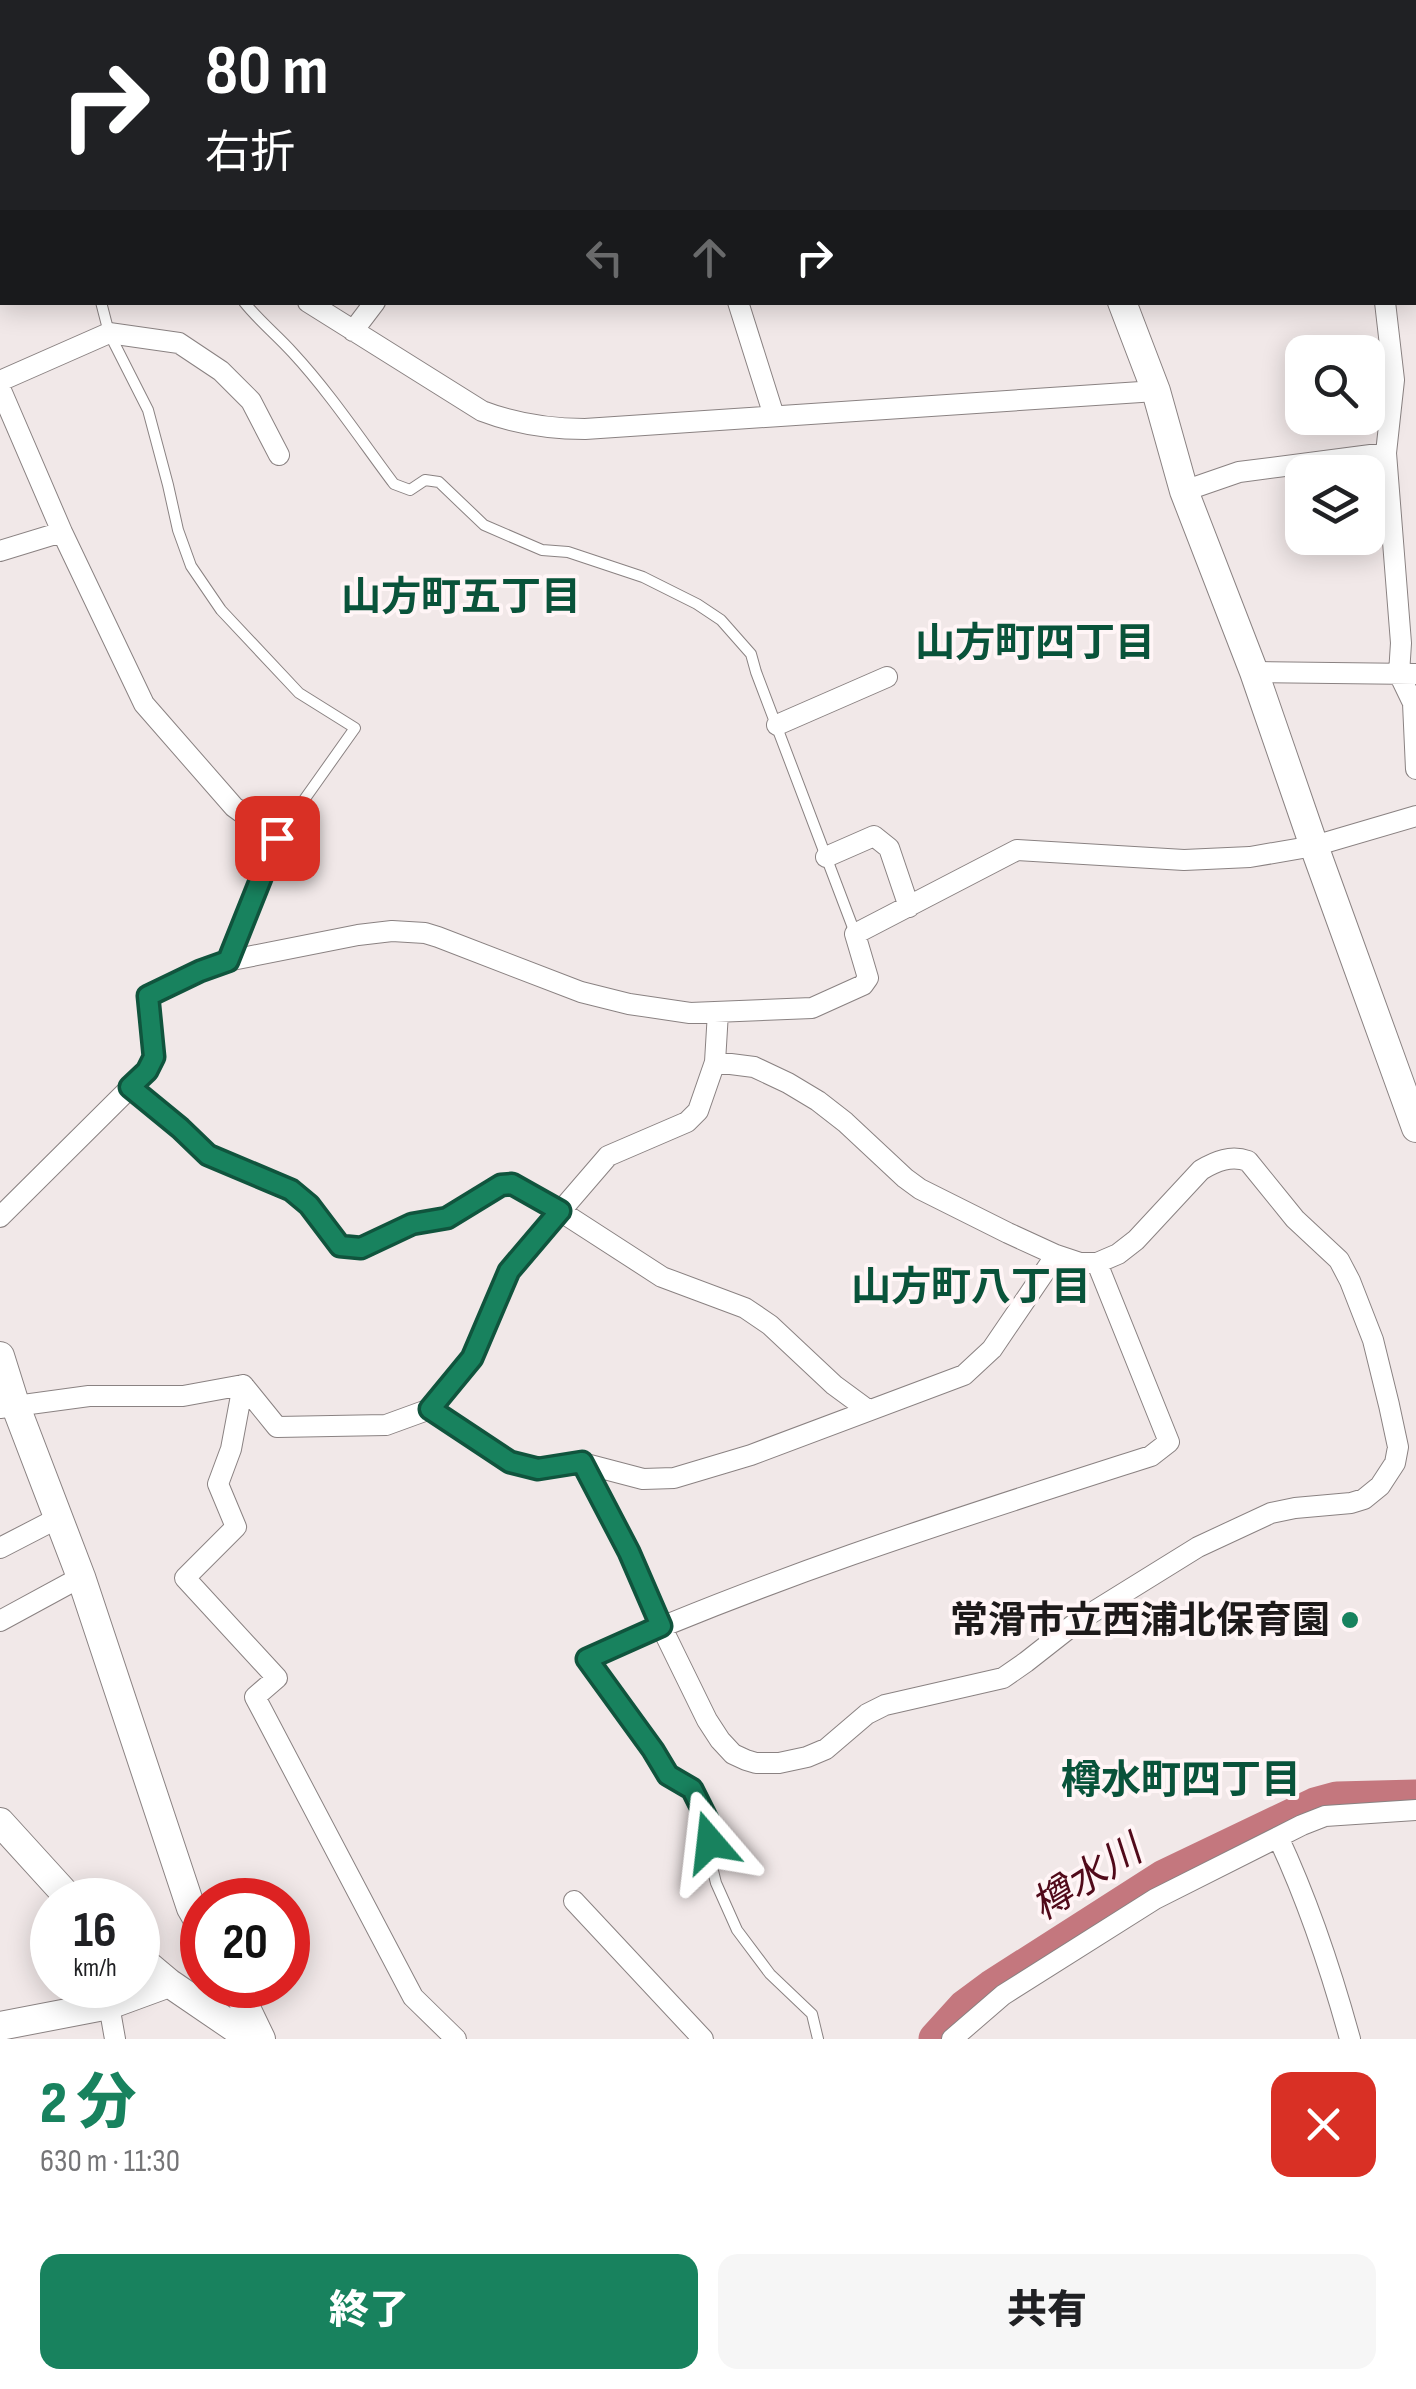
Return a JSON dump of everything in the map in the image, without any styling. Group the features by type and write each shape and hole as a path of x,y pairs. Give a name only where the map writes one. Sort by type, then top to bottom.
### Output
{"street":[{"path":"312,305 482,411 526,424 585,429 1156,391"},
{"path":"353,332 372,305"},
{"path":"739,305 774,416"},
{"path":"1123,305 1156,391 1184,490 1254,672 1416,1128"},
{"path":"1386,305 1394,380 1386,453 1401,643 1413,703 1416,769"},
{"path":"228,961 277,838 234,807 144,704 62,532 0,384 109,332 178,343 222,371 251,401 279,455"},
{"path":"1184,490 1239,472 1386,453"},
{"path":"0,551 62,532"},
{"path":"1254,672 1408,674"},
{"path":"777,725 887,676"},
{"path":"0,1217 147,1071 154,1057 148,996 228,961 375,933 425,933 594,996 677,1011 812,1008 863,985 868,978 855,934 1016,850 1184,860 1250,857 1314,846 1416,816"},
{"path":"826,858 874,836 889,848 909,907"},
{"path":"243,1386 277,1426 386,1425 430,1409 472,1358 509,1271 608,1156 687,1122 698,1112 715,1062 718,1012"},
{"path":"582,1462 629,1552 707,1720 734,1754 766,1764 826,1749 885,1704 1003,1678 1077,1622 1198,1547 1259,1517 1295,1508 1358,1502 1380,1486 1395,1463 1398,1447 1373,1340 1339,1260 1295,1219 1248,1161 1230,1158 1212,1163 1118,1254 1096,1263 1080,1263 920,1189 818,1101 788,1083 754,1068 715,1062"},
{"path":"130,1087 208,1155 291,1190 309,1205 340,1246 361,1248 412,1224 447,1218 501,1185 512,1184 662,1277 745,1308 770,1325 834,1386 868,1410"},
{"path":"430,1409 510,1462 538,1469 582,1462 618,1474 664,1480 751,1456 964,1376 992,1349 1056,1255"},
{"path":"653,1750 587,1659 661,1626 909,1534 1151,1456 1170,1442 1096,1263"},
{"path":"0,1356 8,1407 60,1516 181,1878"},
{"path":"8,1407 90,1396 183,1396 243,1386"},
{"path":"243,1386 231,1448 218,1484 236,1527 185,1578 277,1678 255,1697 413,1997 456,2039"},
{"path":"0,1548 60,1516"},
{"path":"0,1620 81,1577"},
{"path":"952,2039 1003,1995 1156,1899 1278,1837 1324,1816 1416,1810"},
{"path":"0,1822 51,1878"},
{"path":"1278,1837 1296,1874 1350,2039"},
{"path":"574,1901 702,2039"},
{"path":"160,1975 251,2039"},
{"path":"160,1986 169,1983"},
{"path":"0,2026 30,2030 102,2008"},
{"path":"109,2008 115,2039"},
{"path":"246,2008 261,2039"}],"lane":[{"path":"102,305 109,332 148,410 190,566 221,610 299,693 355,728 277,838"},
{"path":"246,305 318,382 394,484 410,490 424,480 439,482 484,525 542,550 568,552 643,577 721,620 752,654 855,934"},
{"path":"653,1750 668,1775 692,1789 708,1821 710,1862 737,1930 770,1974 812,2014 818,2039"}],"waterway":[{"name":"樽水川","path":"936,2039 965,2007 992,1987 1164,1877 1315,1805 1337,1799 1416,1797"}],"place":[{"name":"常滑市立西浦北保育園","path":"1350,1620"}],"district":[{"name":"山方町五丁目","path":"461,596"},
{"name":"山方町四丁目","path":"1035,642"},
{"name":"山方町八丁目","path":"971,1286"},
{"name":"樽水町四丁目","path":"1181,1779"}],"route":[{"path":"277,838 228,961 148,996 154,1057 147,1071 130,1087 208,1155 291,1190 309,1205 340,1246 361,1248 412,1224 447,1218 501,1185 512,1184 560,1211 509,1271 472,1358 430,1409 510,1462 538,1469 582,1462 629,1552 661,1626 587,1659 668,1775 692,1789 708,1821 710,1842"}]}
